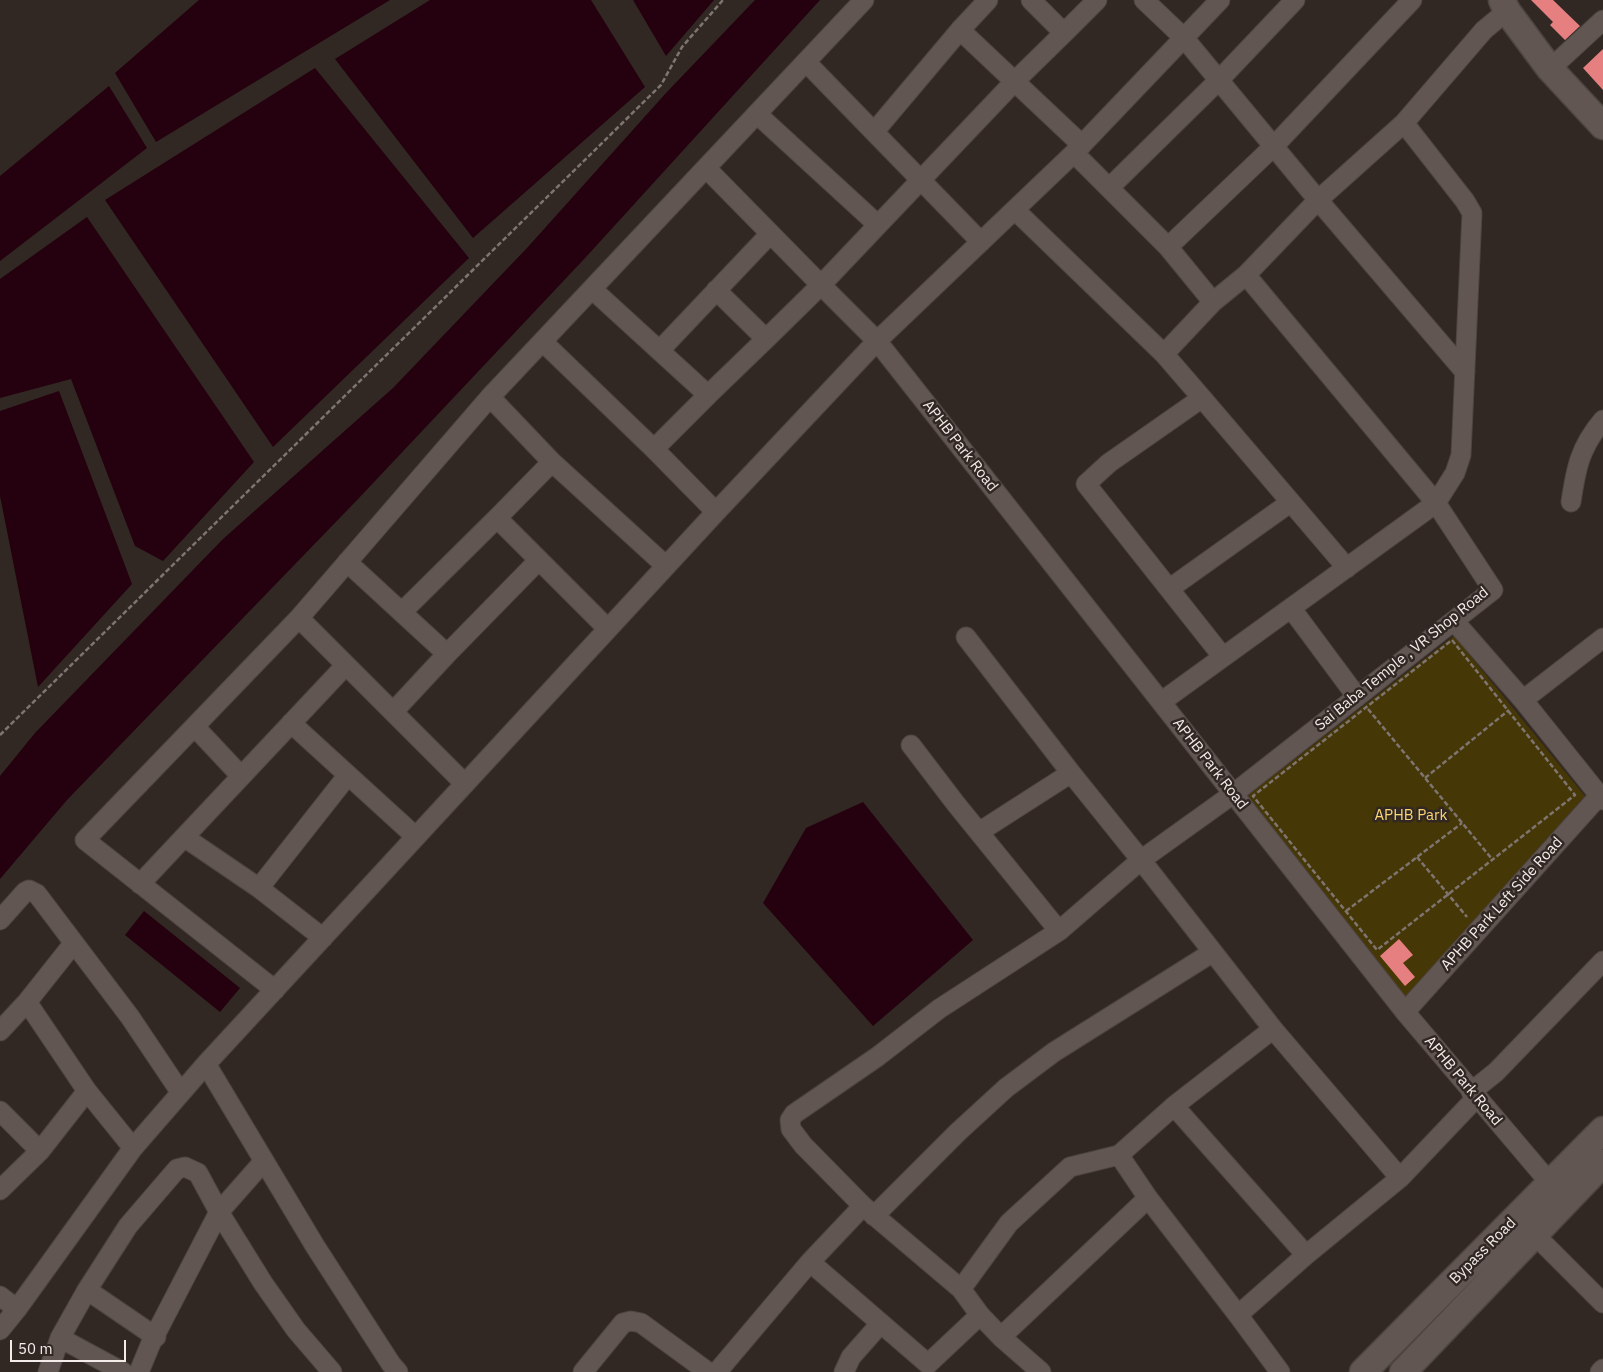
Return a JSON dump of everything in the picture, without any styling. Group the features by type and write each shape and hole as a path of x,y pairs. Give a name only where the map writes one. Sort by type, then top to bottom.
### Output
{"main road":[{"path":"1498,15 1603,126"},
{"name":"Bypass Road","path":"1363,1372 1603,1130"},
{"name":"Bypass Road","path":"1402,1372 1603,1163"}],"street":[{"path":"275,990 85,840 299,618 490,397 864,0"},
{"path":"874,132 960,30 988,0"},
{"path":"1030,0 1064,33"},
{"path":"654,449 821,285 1015,81 1097,0"},
{"path":"1144,0 1184,38 1318,200 1465,372"},
{"path":"0,1330 17,1310 133,1148 200,1071 716,512 877,341 1078,149 1220,0"},
{"path":"1109,188 1219,80 1295,0"},
{"path":"1168,247 1274,146 1412,0"},
{"path":"1164,354 1213,302 1246,275 1318,200 1404,123 1498,15"},
{"path":"1550,69 1603,20"},
{"path":"960,30 1015,81 1078,149 1109,188 1168,247 1213,302"},
{"path":"806,62 982,242"},
{"path":"757,114 878,225"},
{"path":"1161,702 1436,503 1454,473 1461,455 1472,213 1465,201 1404,123"},
{"name":"APHB Park Road","path":"706,168 877,341 1233,794 1339,916 1405,1012 1550,1183"},
{"path":"1015,210 1164,354 1347,568"},
{"path":"660,350 770,234"},
{"path":"1246,275 1436,503"},
{"path":"592,289 708,394"},
{"path":"716,290 766,339"},
{"path":"543,342 716,512"},
{"path":"490,397 552,462 666,566"},
{"path":"1202,398 1108,463 1086,484 1223,657"},
{"path":"1571,502 1577,466 1592,433 1603,420"},
{"path":"402,612 552,462"},
{"path":"1169,590 1291,502"},
{"name":"Sai Baba Temple , VR Shop Road","path":"1042,1372 1001,1337 980,1315 961,1289 868,1211 803,1145 791,1129 790,1120 794,1114 877,1057 939,1009 1059,931 1141,860 1361,702 1454,621 1493,590 1436,503"},
{"path":"498,518 608,629"},
{"path":"393,712 539,560"},
{"path":"347,562 447,654"},
{"path":"1291,608 1361,702"},
{"path":"299,618 465,784"},
{"path":"1454,621 1516,705 1601,798"},
{"path":"966,637 1273,1029 1400,1178"},
{"path":"1516,705 1603,638"},
{"path":"140,884 346,665"},
{"path":"291,723 416,837"},
{"path":"195,727 241,776"},
{"path":"912,745 1059,931"},
{"path":"979,832 1071,773"},
{"path":"259,888 348,775"},
{"name":"APHB Park Left Side Road","path":"1405,1012 1601,798"},
{"path":"184,837 259,888 323,938"},
{"path":"0,920 25,892 33,890 130,1017 181,1093"},
{"path":"0,1031 27,1002 73,944"},
{"path":"717,1372 810,1262 1006,1088 1054,1052 1213,952"},
{"path":"1238,1315 1306,1255 1400,1178 1474,1095 1603,961"},
{"path":"27,1002 87,1091 133,1148"},
{"path":"961,1289 1009,1223 1070,1167 1120,1154 1174,1106 1273,1029"},
{"path":"200,1071 264,1161 315,1246 398,1372"},
{"path":"0,1190 40,1151 87,1091"},
{"path":"1174,1106 1306,1255"},
{"path":"0,1111 40,1151"},
{"path":"1120,1154 1148,1198 1280,1372"},
{"path":"140,1372 219,1212 264,1161"},
{"path":"48,1372 60,1338 87,1290 128,1226 177,1169 185,1167 198,1173 219,1212 263,1283 296,1330 332,1372"},
{"path":"1001,1337 1148,1198"},
{"path":"1534,1234 1603,1303"},
{"path":"810,1262 881,1323 928,1369 980,1315"},
{"path":"87,1290 156,1337"},
{"path":"0,1296 17,1310"},
{"path":"589,1370 623,1323 631,1321 641,1323 708,1372"},
{"path":"844,1372 851,1357 881,1323"},
{"path":"60,1338 123,1372"},
{"path":"1600,1372 1603,1369"}],"path":[{"path":"0,735 661,85 682,47 723,0"},
{"path":"1452,640 1516,705 1575,795 1376,950 1339,916 1253,796 1361,702 1452,640"},
{"path":"1361,702 1492,859"},
{"path":"1425,778 1516,705"},
{"path":"1339,916 1462,822"},
{"path":"1417,857 1478,931"}],"green space":[{"name":"APHB Park","path":"1454,636 1585,796 1405,997 1247,796"}],"shaded area":[{"path":"199,0 390,0 156,142 115,73"},
{"path":"430,0 591,0 645,87 473,238 335,59"},
{"path":"633,0 714,0 666,56"},
{"path":"755,0 820,0 586,257 359,498 67,800 0,879 0,776 35,733 223,539 393,388 527,248 666,93"},
{"path":"315,68 469,258 273,447 105,200"},
{"path":"109,86 147,148 0,261 0,176"},
{"path":"87,217 254,462 163,561 135,546 71,379 0,398 0,279"},
{"path":"59,391 132,584 38,687 0,496 0,411"},
{"path":"863,802 973,940 873,1026 763,903 806,828"},
{"path":"144,911 240,988 220,1012 125,935"}],"building":[{"path":"1531,0 1553,0 1580,26 1565,40 1550,25 1553,22"},
{"path":"1603,49 1603,90 1583,68"},
{"path":"1399,939 1413,955 1403,963 1415,977 1405,986 1380,956"}]}
